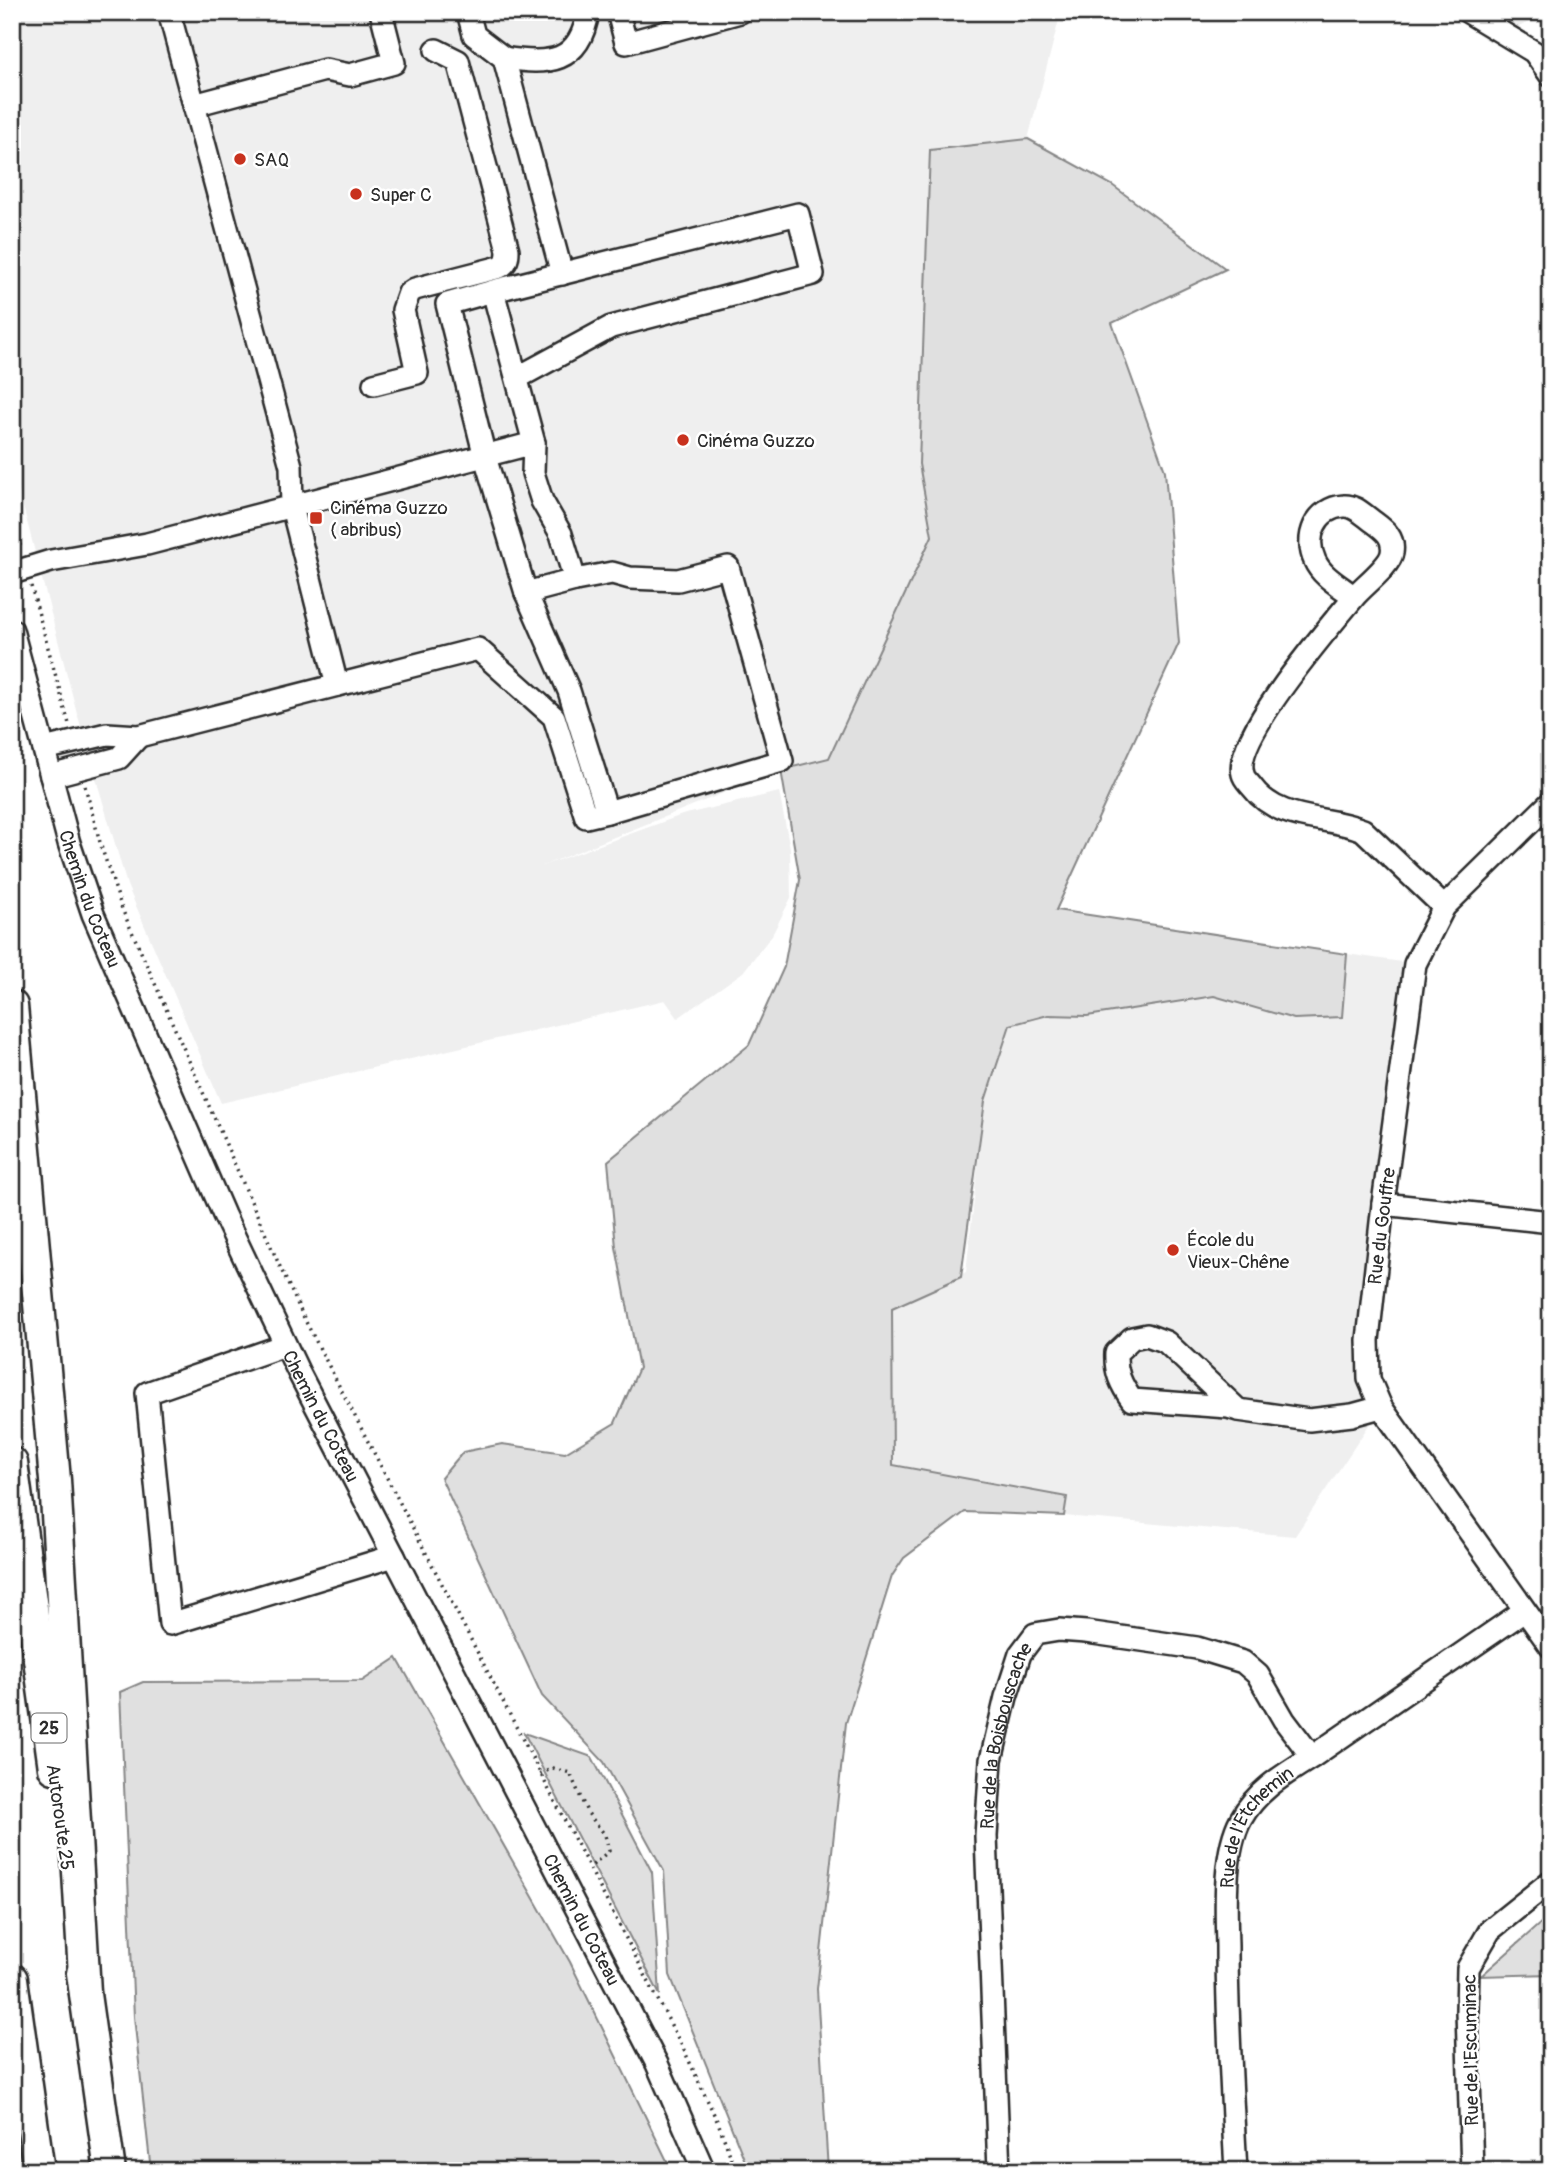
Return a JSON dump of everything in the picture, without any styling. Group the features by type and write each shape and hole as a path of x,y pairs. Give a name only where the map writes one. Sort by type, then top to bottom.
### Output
{"highway":[{"path":"12,1006 55,1480 85,1992"},
{"name":"Autoroute 25","path":"12,1463 110,2171"},
{"path":"12,1979 38,2171"}],"street":[{"path":"169,12 291,466 292,507 337,685"},
{"path":"194,105 325,70 350,75 394,63 381,12"},
{"path":"468,12 474,34 504,58 536,63 552,60 575,48 584,34 588,12"},
{"path":"618,12 626,43 740,12"},
{"path":"1472,13 1534,52 1551,76"},
{"path":"374,384 417,373 403,310 409,293 415,289 500,267 508,258 458,61 436,50"},
{"path":"504,58 562,274"},
{"path":"517,378 611,327 813,274 797,214 447,304 485,457 526,593 569,691 607,812"},
{"path":"493,291 534,443 536,482 542,501 561,534 575,580"},
{"path":"12,573 51,561 147,544 534,443"},
{"path":"44,749 107,734 139,736 478,649 554,717 586,817 782,761 728,567 678,580 630,578 612,573 526,593"},
{"path":"1354,597 1275,695 1241,760 1243,776 1257,795 1287,813 1348,824 1363,830 1444,907"},
{"name":"Chemin du Coteau","path":"12,630 77,867 106,947 224,1215 285,1345 621,1993 675,2101 704,2171"},
{"path":"51,776 119,758 139,736"},
{"name":"Rue du Gouffre","path":"1551,802 1444,907 1415,964 1368,1340 1370,1378 1381,1407 1551,1647"},
{"path":"1383,1205 1551,1222"},
{"path":"1238,1410 1166,1342 1147,1335 1132,1338 1116,1353 1115,1365 1121,1384 1132,1400 1228,1407 1238,1410 1309,1420 1352,1415 1381,1407"},
{"path":"285,1345 147,1393 170,1624 394,1556"},
{"name":"Rue de l'Etchemin","path":"1236,2171 1227,1974 1227,1866 1239,1821 1256,1797 1283,1775 1524,1611"},
{"name":"Rue de la Boisbouscache","path":"999,2171 986,1836 991,1760 1006,1697 1020,1654 1035,1634 1059,1630 1169,1644 1225,1655 1243,1662 1258,1675 1284,1720 1312,1757"},
{"name":"Rue de l'Escuminac","path":"1472,2171 1466,2011 1468,1968 1490,1930 1551,1881"}],"path":[{"path":"12,517 21,549"},
{"path":"31,586 70,728"},
{"name":"Chemin du Coteau","path":"84,785 122,909 281,1269 689,2061 719,2125 736,2171"},
{"path":"540,1774 553,1769 570,1773 587,1812 606,1835 609,1851 589,1868"}],"shaded area":[{"path":"12,12 1061,12 1028,139 930,150 919,464 932,536 829,758 781,770 542,866 682,815 779,792 790,848 791,898 772,935 743,972 678,1018 665,1000 221,1103 127,885 77,713 12,464"},
{"path":"1445,12 1551,12 1551,26 1538,17 1490,42"},
{"path":"1028,139 1112,185 1226,269 1112,323 1165,471 1179,643 1056,910 1347,954 1342,1017 1294,1019 1214,996 1087,1016 1048,1015 1010,1025 985,1101 961,1277 892,1308 893,1465 1067,1497 1064,1516 965,1512 904,1558 892,1576 846,1723 817,1989 828,2171 749,2171 670,1975 664,1871 604,1762 542,1696 441,1478 463,1452 502,1444 565,1453 615,1423 639,1368 616,1247 608,1161 749,1045 784,967 800,880 781,770 829,758 932,536 919,464 930,150"},
{"name":"École du Vieux-Chêne","path":"1347,954 1415,964 1368,1340 1381,1407 1295,1536 1064,1516 1066,1497 893,1465 892,1308 966,1272 985,1101 1010,1025 1048,1015 1088,1016 1214,996 1294,1019 1342,1017"},
{"path":"397,1658 570,1962 672,2171 151,2171 134,2017 120,1692 143,1682 362,1681"},
{"path":"524,1733 592,1757 652,1872 660,1995"},
{"path":"1551,1914 1551,1974 1481,1976"}],"place":[{"name":"SAQ","path":"240,159"},
{"name":"Super C","path":"356,194"},
{"name":"Cinéma Guzzo","path":"683,440"},
{"name":"Cinéma Guzzo ( abribus)","path":"316,518"},
{"name":"École du Vieux-Chêne","path":"1173,1250"}]}
